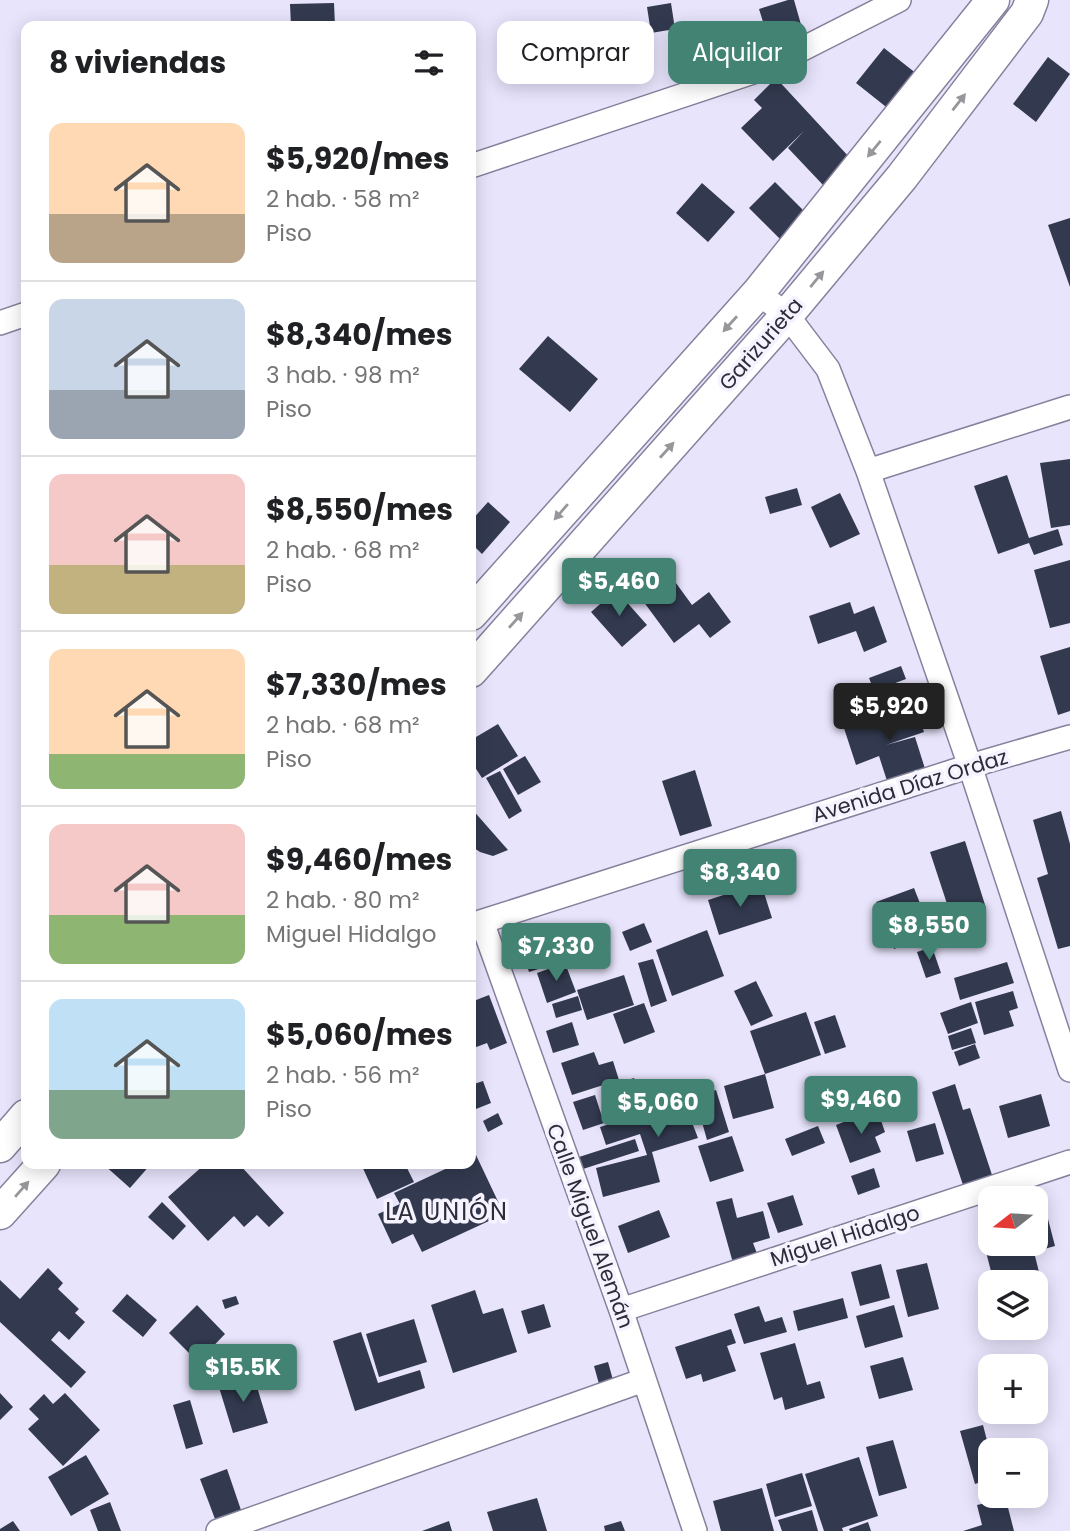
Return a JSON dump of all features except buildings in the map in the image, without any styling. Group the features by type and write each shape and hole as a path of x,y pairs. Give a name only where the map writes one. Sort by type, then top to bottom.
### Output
{"main road":[{"name":"Garizurieta","path":"476,608 758,293 993,0"},
{"name":"Garizurieta","path":"476,665 788,315 902,177 1024,4"},
{"path":"583,486 612,513"},
{"path":"0,1146 21,1122"},
{"path":"0,1213 40,1169"}],"street":[{"path":"476,164 765,68 899,0"},
{"path":"758,293 788,315 828,369 868,471 970,766 1070,1070"},
{"path":"0,323 21,316"},
{"path":"868,471 1070,407"},
{"name":"Avenida Díaz Ordaz","path":"476,924 970,766 1070,737"},
{"name":"Calle Miguel Alemán","path":"476,924 621,1310 695,1531"},
{"name":"Miguel Hidalgo","path":"621,1310 1070,1162"},
{"path":"218,1531 644,1380"}],"district":[{"name":"LA UNIÓN","path":"447,1212"}]}
